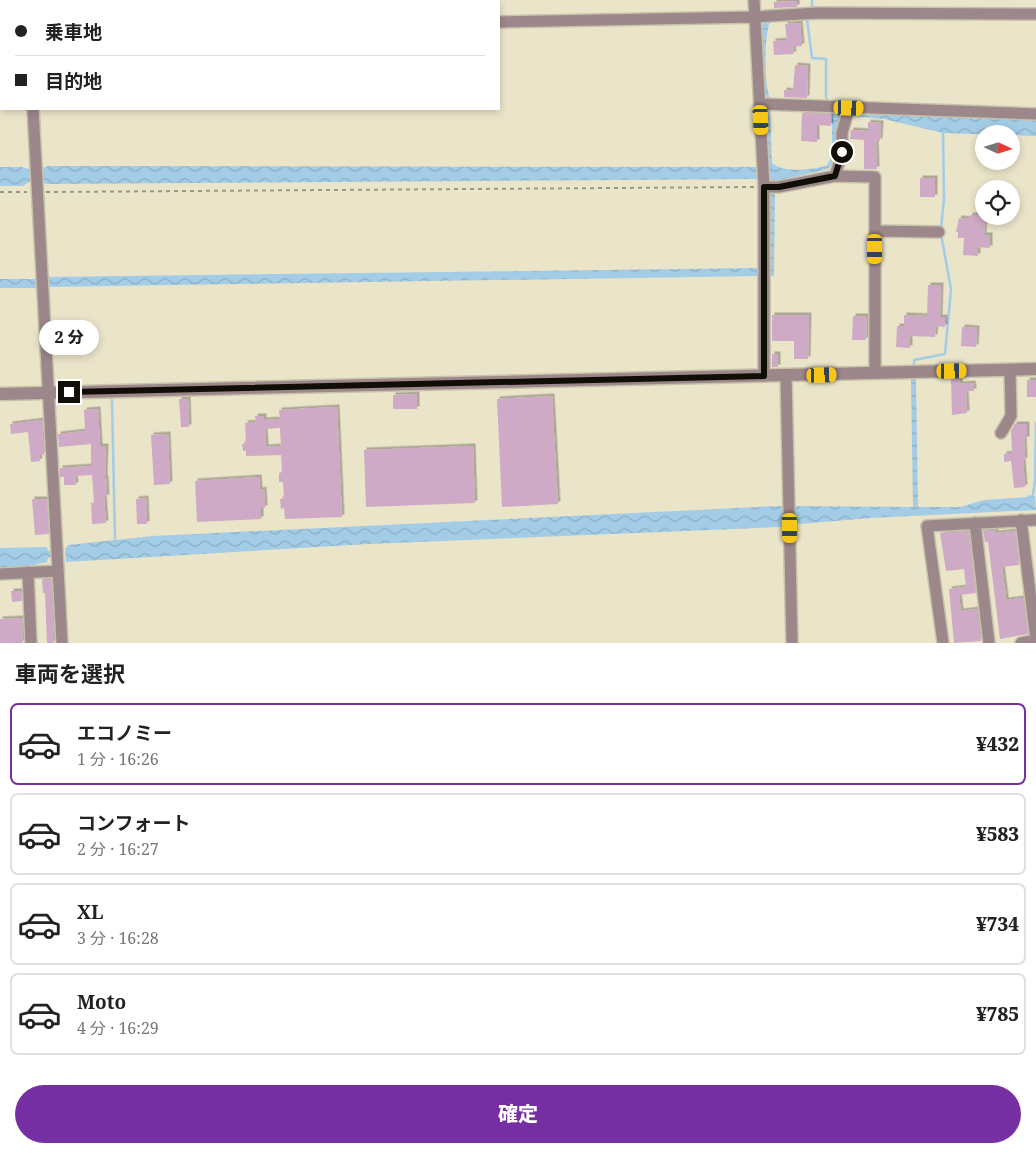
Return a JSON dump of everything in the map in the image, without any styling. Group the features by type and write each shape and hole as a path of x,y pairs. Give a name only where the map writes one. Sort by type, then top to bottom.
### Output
{"street":[{"path":"754,0 764,187 764,376"},
{"path":"500,22 755,17 817,13 1036,14"},
{"path":"760,104 1036,114"},
{"path":"835,176 842,152 842,133 849,108"},
{"path":"33,110 62,643"},
{"path":"764,187 779,187 835,176 875,178 875,373"},
{"path":"875,231 939,232"},
{"path":"0,394 1036,369"},
{"path":"1001,433 1011,416 1010,370"},
{"path":"786,376 792,643"},
{"path":"1021,520 1036,640 1022,643"},
{"path":"943,643 927,526 1036,520"},
{"path":"975,523 989,643"},
{"path":"0,574 58,571"},
{"path":"28,572 31,643"}],"path":[{"path":"0,192 764,187"}],"water":[{"path":"770,21 766,60 770,99 767,98 764,89 762,24"},
{"path":"766,106 770,106 772,163 791,170 827,166 832,155 832,111 846,113 845,116 839,119 835,136 835,158 828,169 777,181 774,184 770,183 767,179 766,168 769,165"},
{"path":"852,113 1036,120 1036,136 1020,135 1020,125 975,125 975,134 943,133 884,119 851,116"},
{"path":"48,166 757,167 758,179 47,184 42,182 41,169"},
{"path":"0,167 22,167 32,170 32,180 23,186 0,186"},
{"path":"770,191 775,191 774,276 767,276 769,266"},
{"path":"758,268 759,276 47,287 46,277"},
{"path":"0,279 36,279 37,288 0,288"},
{"path":"911,379 916,379 918,507 960,507 984,500 1027,497 1028,495 1035,496 1036,510 871,518 799,524 789,523 780,527 368,544 66,562 65,549 68,545 153,536 780,506 913,507"},
{"path":"47,547 48,551 51,550 52,556 48,558 47,562 29,566 0,568 0,548"}],"building":[{"path":"797,1 797,7 774,8 774,2"},
{"path":"800,23 802,46 793,47 794,54 774,55 773,41 787,40 785,24"},
{"path":"795,65 808,66 807,98 784,97 784,90 793,91"},
{"path":"802,113 831,114 831,126 817,125 817,142 801,141"},
{"path":"868,122 881,123 880,141 876,141 877,169 864,169 864,140 850,139 851,130 868,131"},
{"path":"920,178 935,178 935,197 920,197"},
{"path":"970,215 975,215 975,225 985,225 984,235 990,235 990,248 978,247 978,256 963,255 964,238 958,238 958,232 956,232 959,218 970,219"},
{"path":"928,285 941,285 940,317 945,317 945,327 936,326 935,337 910,336 910,348 896,347 897,326 904,326 904,315 927,316"},
{"path":"772,315 809,315 808,359 794,359 794,341 772,341"},
{"path":"853,316 867,316 866,340 852,340"},
{"path":"962,327 977,328 976,347 961,346"},
{"path":"772,354 778,354 778,367 772,367"},
{"path":"951,379 960,379 960,384 973,383 974,391 966,391 967,413 952,415"},
{"path":"1027,380 1036,380 1036,397 1027,397"},
{"path":"417,394 417,409 393,409 393,395"},
{"path":"552,396 558,504 502,507 497,399"},
{"path":"179,399 188,399 189,427 181,427"},
{"path":"337,407 342,517 285,519 284,508 281,509 280,499 284,499 283,482 279,482 279,473 282,472 281,455 246,456 246,451 243,451 242,444 246,443 245,423 256,422 255,416 264,416 264,420 280,419 279,410","holes":["280,428 281,446 266,447 265,429"]},
{"path":"98,409 100,446 106,446 105,478 107,497 104,497 106,523 92,524 91,503 94,503 92,475 75,476 76,485 64,485 64,477 60,477 60,468 91,466 91,444 59,447 58,434 85,431 84,410"},
{"path":"42,420 44,455 39,455 40,461 31,462 28,432 11,434 10,424"},
{"path":"1015,424 1027,424 1027,439 1024,439 1025,460 1023,460 1025,487 1014,488 1011,461 1004,462 1004,454 1012,453 1011,431"},
{"path":"168,434 170,484 154,485 151,435"},
{"path":"473,446 475,503 366,507 364,450"},
{"path":"259,477 260,490 264,489 265,508 261,508 261,519 197,522 195,481"},
{"path":"146,498 147,524 137,524 136,499"},
{"path":"32,499 47,499 49,534 35,535"},
{"path":"983,530 996,530 996,533 1015,531 1019,565 1002,567 1006,600 1023,598 1028,634 1000,639 988,542 985,542"},
{"path":"968,531 976,593 959,595 961,611 977,609 981,641 954,643 949,589 966,587 964,569 946,571 940,533"},
{"path":"42,579 51,579 54,643 47,643 45,593 43,593"},
{"path":"11,591 21,591 22,601 12,602"},
{"path":"22,618 23,643 0,643 0,619"}],"waterway":[{"path":"812,0 812,7"},
{"path":"807,19 812,58 826,59 826,97 829,103"},
{"path":"941,229 944,198 943,133"},
{"path":"914,367 914,360 945,354 951,289 941,234"},
{"path":"112,400 115,540"},
{"path":"1033,495 1036,423"}],"route":[{"path":"69,392 764,376 764,187 779,187 835,176 842,152"}]}
